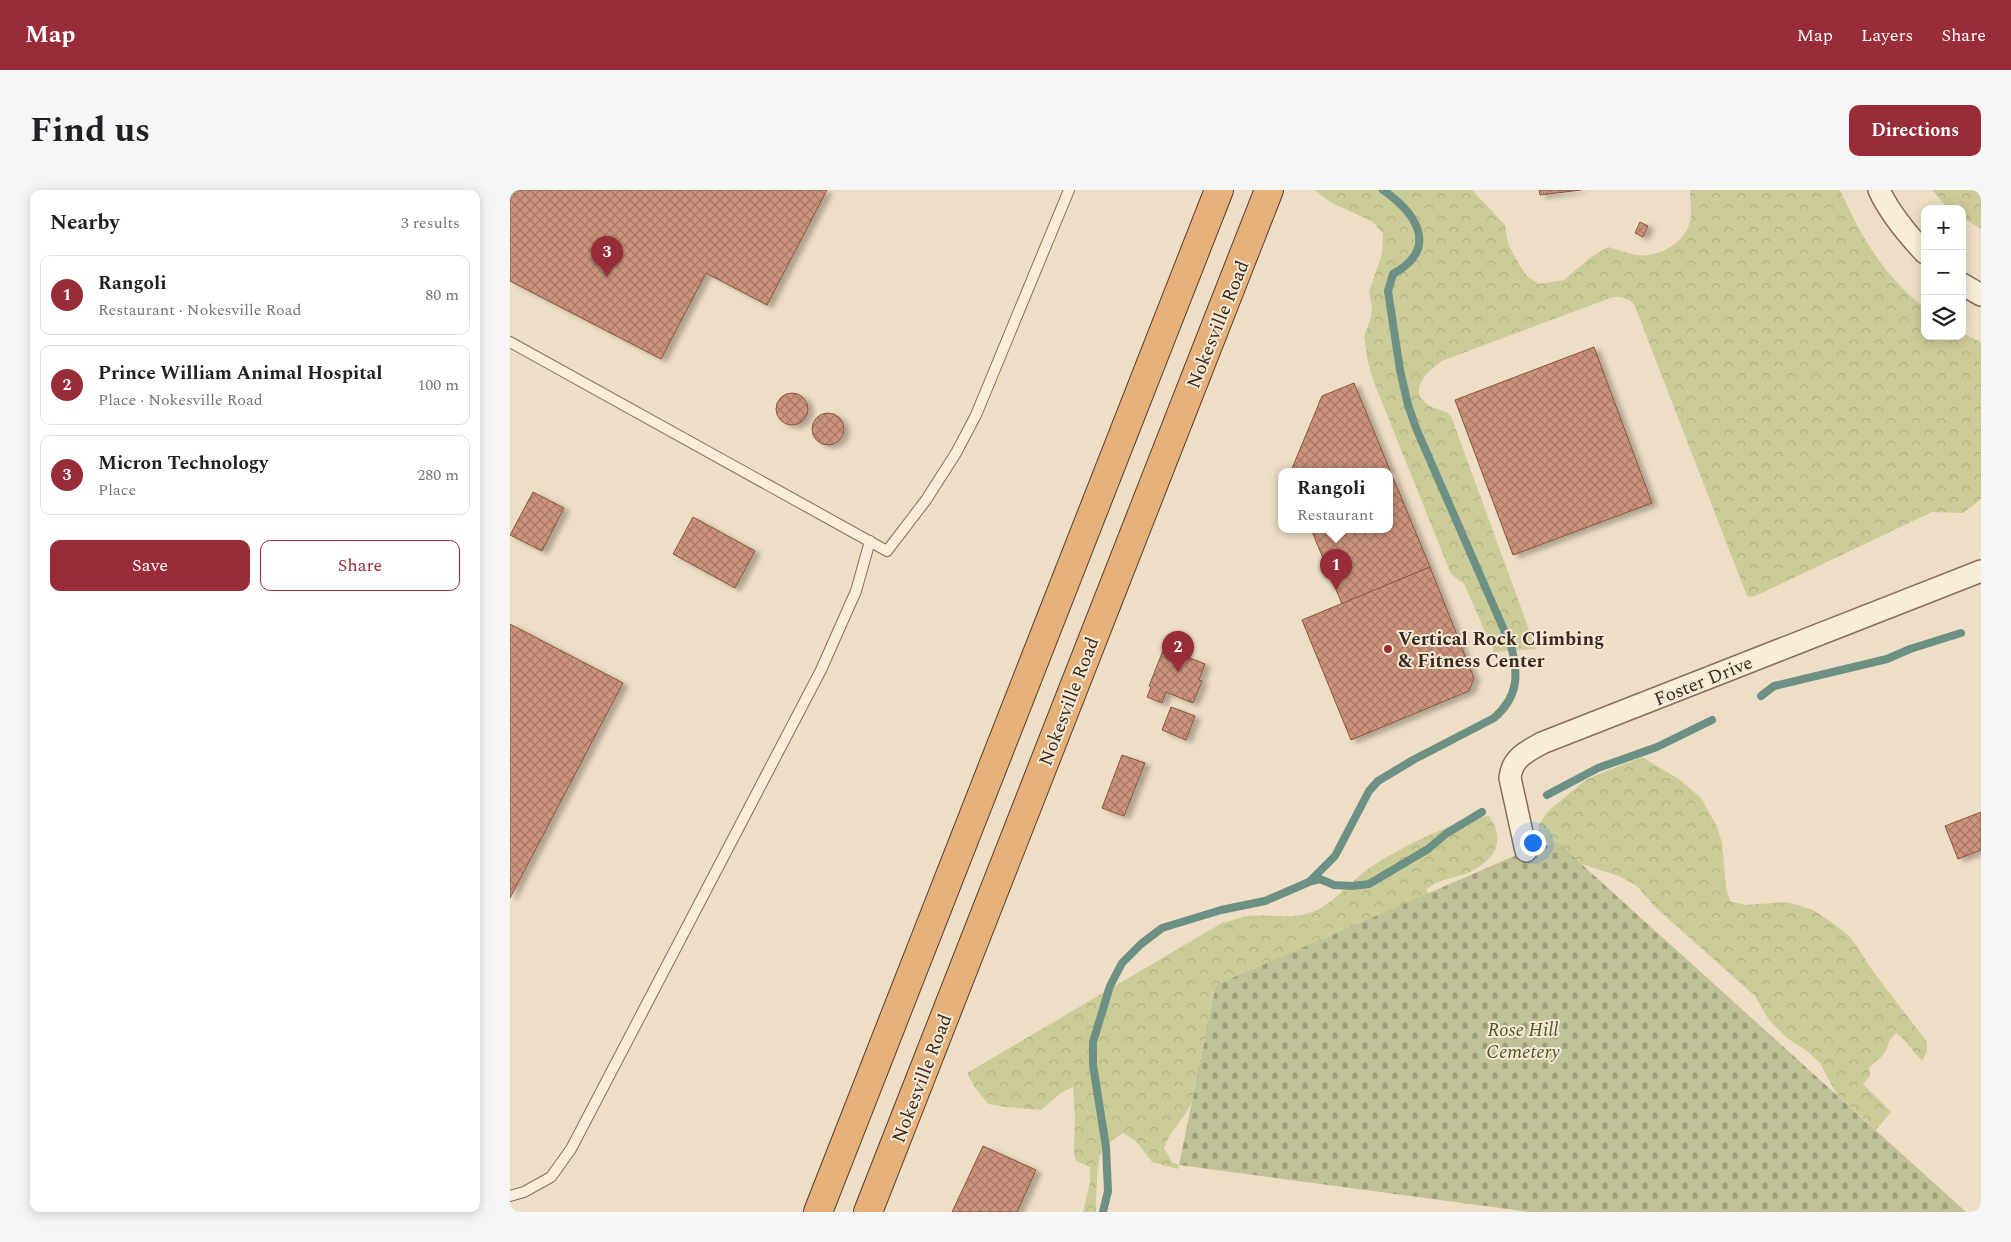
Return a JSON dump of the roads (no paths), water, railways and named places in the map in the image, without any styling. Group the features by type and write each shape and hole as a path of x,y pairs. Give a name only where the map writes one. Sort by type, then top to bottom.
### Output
{"highway":[{"path":"818,1212 1219,190"},
{"name":"Nokesville Road","path":"868,1212 1128,545 1269,190"}],"street":[{"path":"1879,190 1892,214 1922,250"},
{"path":"1966,286 1981,295"},
{"name":"Foster Drive","path":"1526,851 1510,778 1514,762 1526,752 1706,678 1981,571"}],"lane":[{"path":"510,342 888,551 926,500 956,453 976,415 1069,190"},
{"path":"510,1196 524,1192 551,1177 571,1149 821,670 856,591 870,541"}],"waterway":[{"path":"1103,1212 1108,1191 1106,1147 1093,1065 1093,1042 1110,986 1122,963 1141,944 1162,928 1221,910 1265,901 1309,882 1335,856 1369,791 1378,781 1413,760 1494,718 1502,710 1512,694 1515,667 1511,646 1416,428 1408,405 1400,370 1388,291 1393,274 1407,264 1416,253 1419,242 1418,231 1405,209 1383,190"},
{"path":"1761,696 1774,686 1887,659 1910,649 1961,633"},
{"path":"1547,795 1598,768 1657,747 1712,720"},
{"path":"1312,881 1320,879 1334,885 1352,886 1369,884 1428,849 1447,833 1482,812"}],"place":[{"name":"Micron Technology","path":"607,277"},
{"name":"Rangoli","path":"1336,590"},
{"name":"Vertical Rock Climbing & Fitness Center","path":"1388,649"},
{"name":"Prince William Animal Hospital","path":"1178,672"}],"park label":[{"name":"Rose Hill Cemetery","path":"1523,1040"}]}
